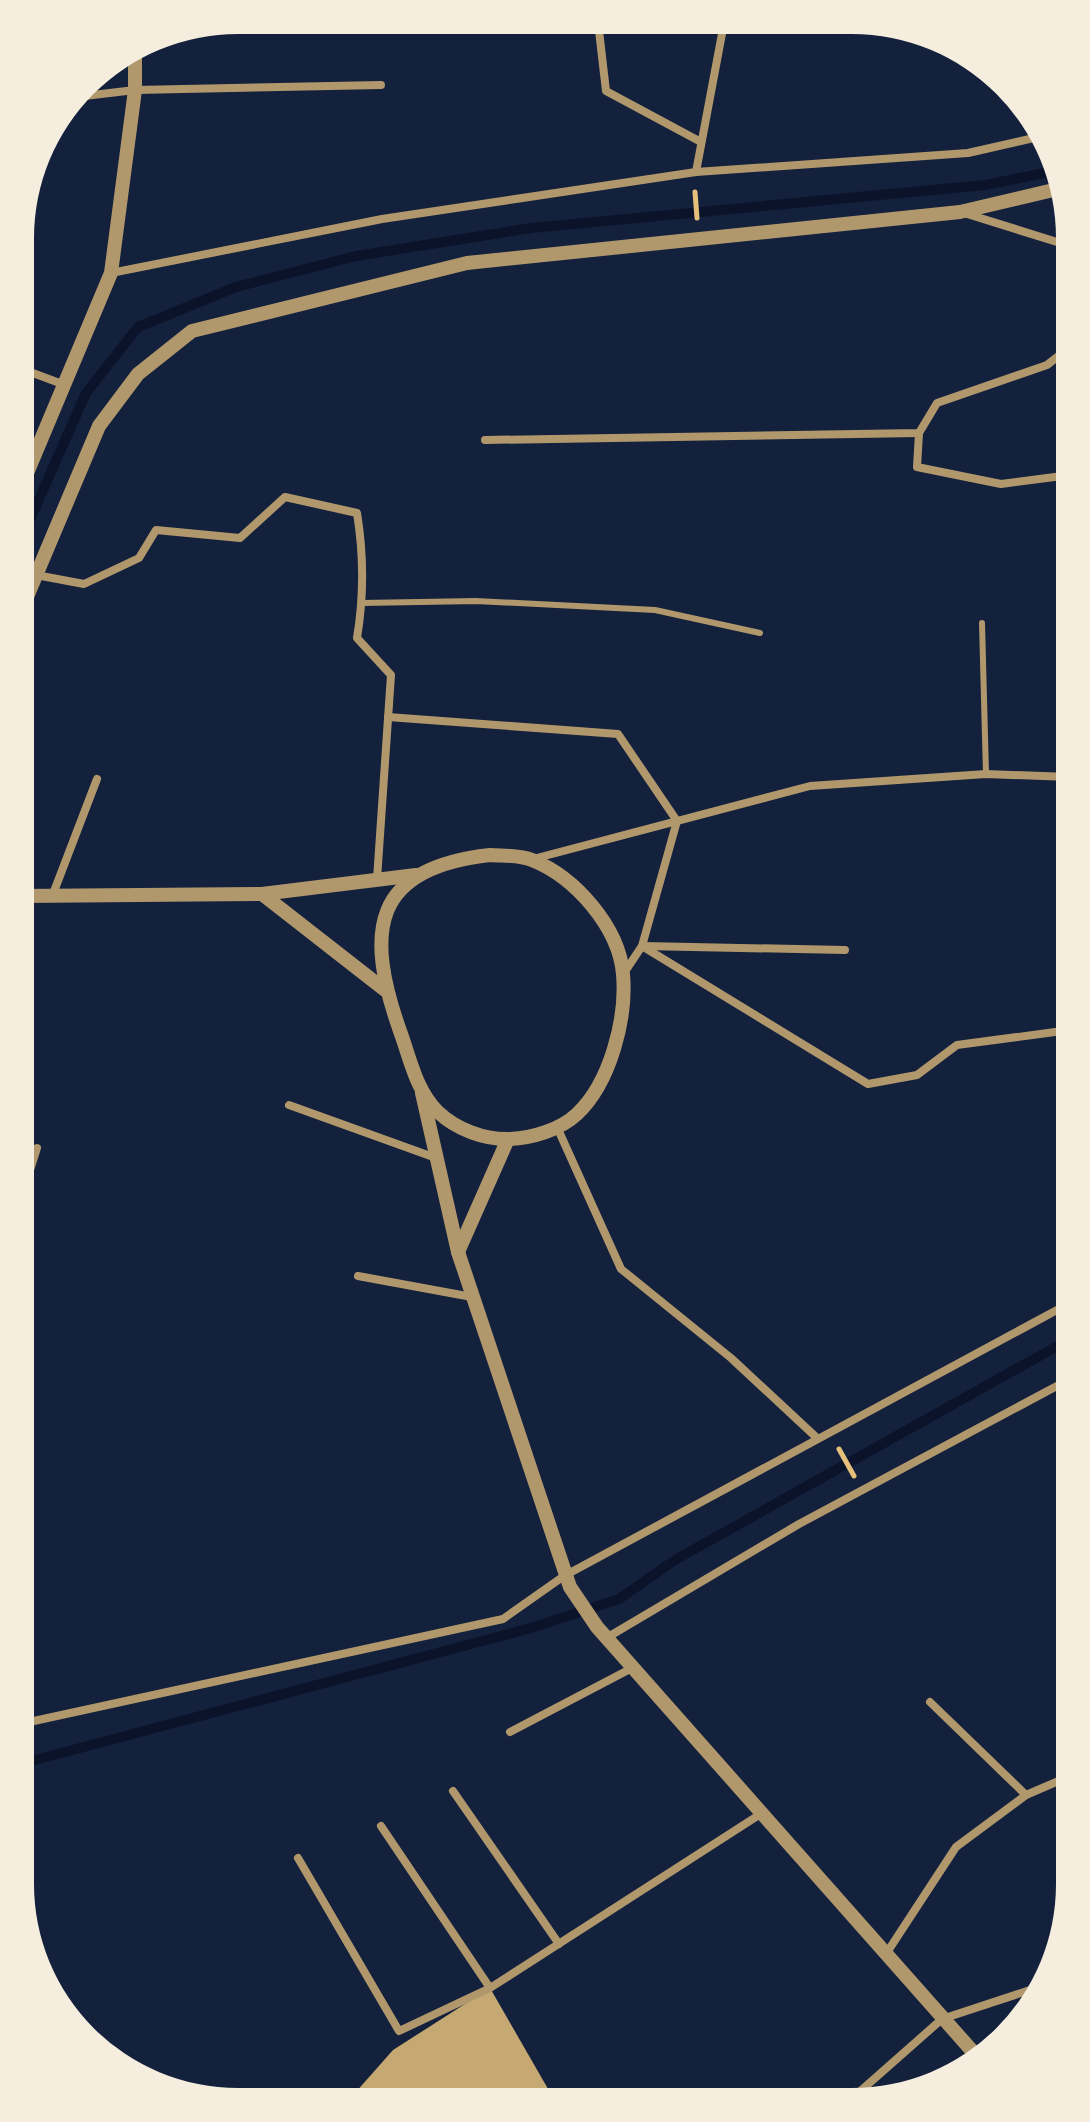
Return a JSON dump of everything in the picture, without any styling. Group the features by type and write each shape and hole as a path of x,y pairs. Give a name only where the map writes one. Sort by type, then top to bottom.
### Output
{"street":[{"path":"599,34 606,91 701,142"},
{"path":"696,172 722,34"},
{"path":"34,457 111,273 135,90 135,62"},
{"path":"94,95 135,90 381,85"},
{"path":"111,273 382,219 696,172 968,153 1030,139"},
{"path":"34,562 99,426 138,374 192,331 467,263 960,212 1050,191"},
{"path":"960,212 1056,242"},
{"path":"1056,358 1047,365 937,403 919,433 917,467 1001,484 1056,477"},
{"path":"34,373 65,385"},
{"path":"485,440 919,433"},
{"path":"34,573 84,584 139,558 156,530 240,538 285,497 357,513 363,550 362,603 357,638 391,675 377,879"},
{"path":"388,717 618,734 677,821 642,946 623,974"},
{"path":"34,895 262,894 416,875 463,858 490,855 532,860 810,786 986,774 1056,776"},
{"path":"53,894 97,779"},
{"path":"422,1093 438,1112 459,1127 483,1136 508,1139 533,1136 557,1127 576,1115 607,1066 617,1035 623,974 616,944 596,911 558,876 532,860"},
{"path":"416,875 401,889 383,921 379,940 385,990 422,1093 458,1252 567,1582 603,1632 971,2050"},
{"path":"262,894 385,990"},
{"path":"642,946 845,950"},
{"path":"642,946 868,1084 917,1075 957,1045 1056,1032"},
{"path":"289,1105 436,1158"},
{"path":"557,1127 621,1269 731,1358 817,1438"},
{"path":"458,1252 508,1139"},
{"path":"34,1157 37,1148"},
{"path":"358,1276 472,1297"},
{"path":"34,1721 503,1619 817,1438 1056,1310"},
{"path":"603,1632 1056,1386"},
{"path":"510,1732 634,1666"},
{"path":"930,1702 1026,1795"},
{"path":"885,1954 956,1847 1026,1795 1056,1782"},
{"path":"453,1791 559,1944"},
{"path":"298,1858 399,2031 490,1988 762,1813"},
{"path":"381,1826 490,1988"},
{"path":"865,2087 942,2019 1025,1992"}],"lane":[{"path":"362,603 476,601 655,610 760,633"},
{"path":"982,623 986,774"}],"path":[{"path":"695,184 697,223"},
{"path":"834,1439 853,1474"}],"building":[{"path":"490,1988 548,2088 359,2088 393,2050"}],"waterway":[{"path":"34,511 86,393 138,327 236,287 356,256 531,228 985,185 1045,173"},
{"path":"34,1760 531,1628 619,1599 675,1560 1056,1347"}]}
